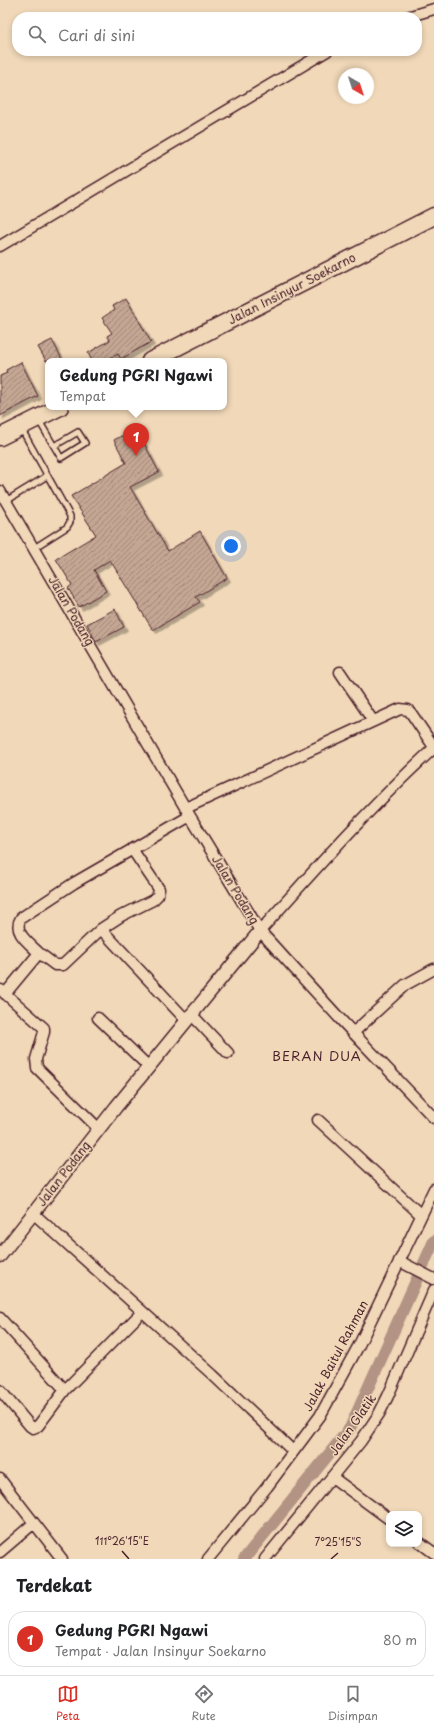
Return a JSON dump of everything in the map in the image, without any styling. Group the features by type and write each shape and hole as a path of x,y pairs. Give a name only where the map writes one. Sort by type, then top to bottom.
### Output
{"highway":[{"name":"Jalan Insinyur Soekarno","path":"156,358 434,216"},
{"path":"0,438 54,410"}],"street":[{"path":"422,12 434,8"},
{"path":"0,246 319,56"},
{"name":"Jalan Podang","path":"0,491 188,812 260,931 100,1129 0,1256"},
{"path":"340,672 373,721"},
{"path":"132,849 159,889 158,895 153,900 121,916 102,929 63,965 55,966 39,953 18,931 17,924 22,918 74,883 132,849 188,812 400,708 408,710 434,748 403,776 358,822 260,931 353,1033 434,1118"},
{"path":"102,929 189,1018 228,1053"},
{"path":"39,953 2,992 44,1028 36,1059 37,1068 100,1129"},
{"path":"353,1033 405,985 434,969"},
{"path":"98,1018 149,1068"},
{"path":"318,1120 421,1215"},
{"name":"Jalak Baitul Rahman","path":"208,1559 267,1487 320,1416 339,1383 434,1188"},
{"path":"33,1213 213,1375 293,1452"},
{"path":"399,1261 430,1277"},
{"name":"Jalan Glatik","path":"266,1559 361,1441 379,1414 434,1290"},
{"path":"1,1395 33,1428 38,1426 65,1390 142,1312"},
{"path":"0,1318 65,1390"},
{"path":"332,1477 386,1517"},
{"path":"0,1480 62,1559"},
{"path":"0,1552 34,1523"},
{"path":"422,1544 434,1553"}],"lane":[{"path":"38,418 54,446 61,458 85,443 78,432 54,446"},
{"path":"20,427 70,516 70,522 67,527 34,548"},
{"path":"6,500 47,476"}],"building":[{"path":"126,298 151,342 123,358 120,358 118,354 110,358 90,358 88,353 110,340 107,336 112,333 102,318 114,310 112,306"},
{"path":"52,340 61,358 45,358 45,359 38,347"},
{"path":"21,362 38,396 0,416 0,376 7,373 6,370"},
{"path":"136,428 159,472 130,487 168,551 200,531 227,578 196,597 200,602 153,630 110,560 94,570 106,591 79,607 68,588 72,585 56,559 96,535 71,496 126,463 114,440"},
{"path":"115,609 124,627 96,642 87,624"}],"waterway":[{"path":"244,1559 350,1428 434,1241"}],"place":[{"name":"Gedung PGRI Ngawi","path":"136,456"}],"district":[{"name":"BERAN DUA","path":"317,1056"}]}
